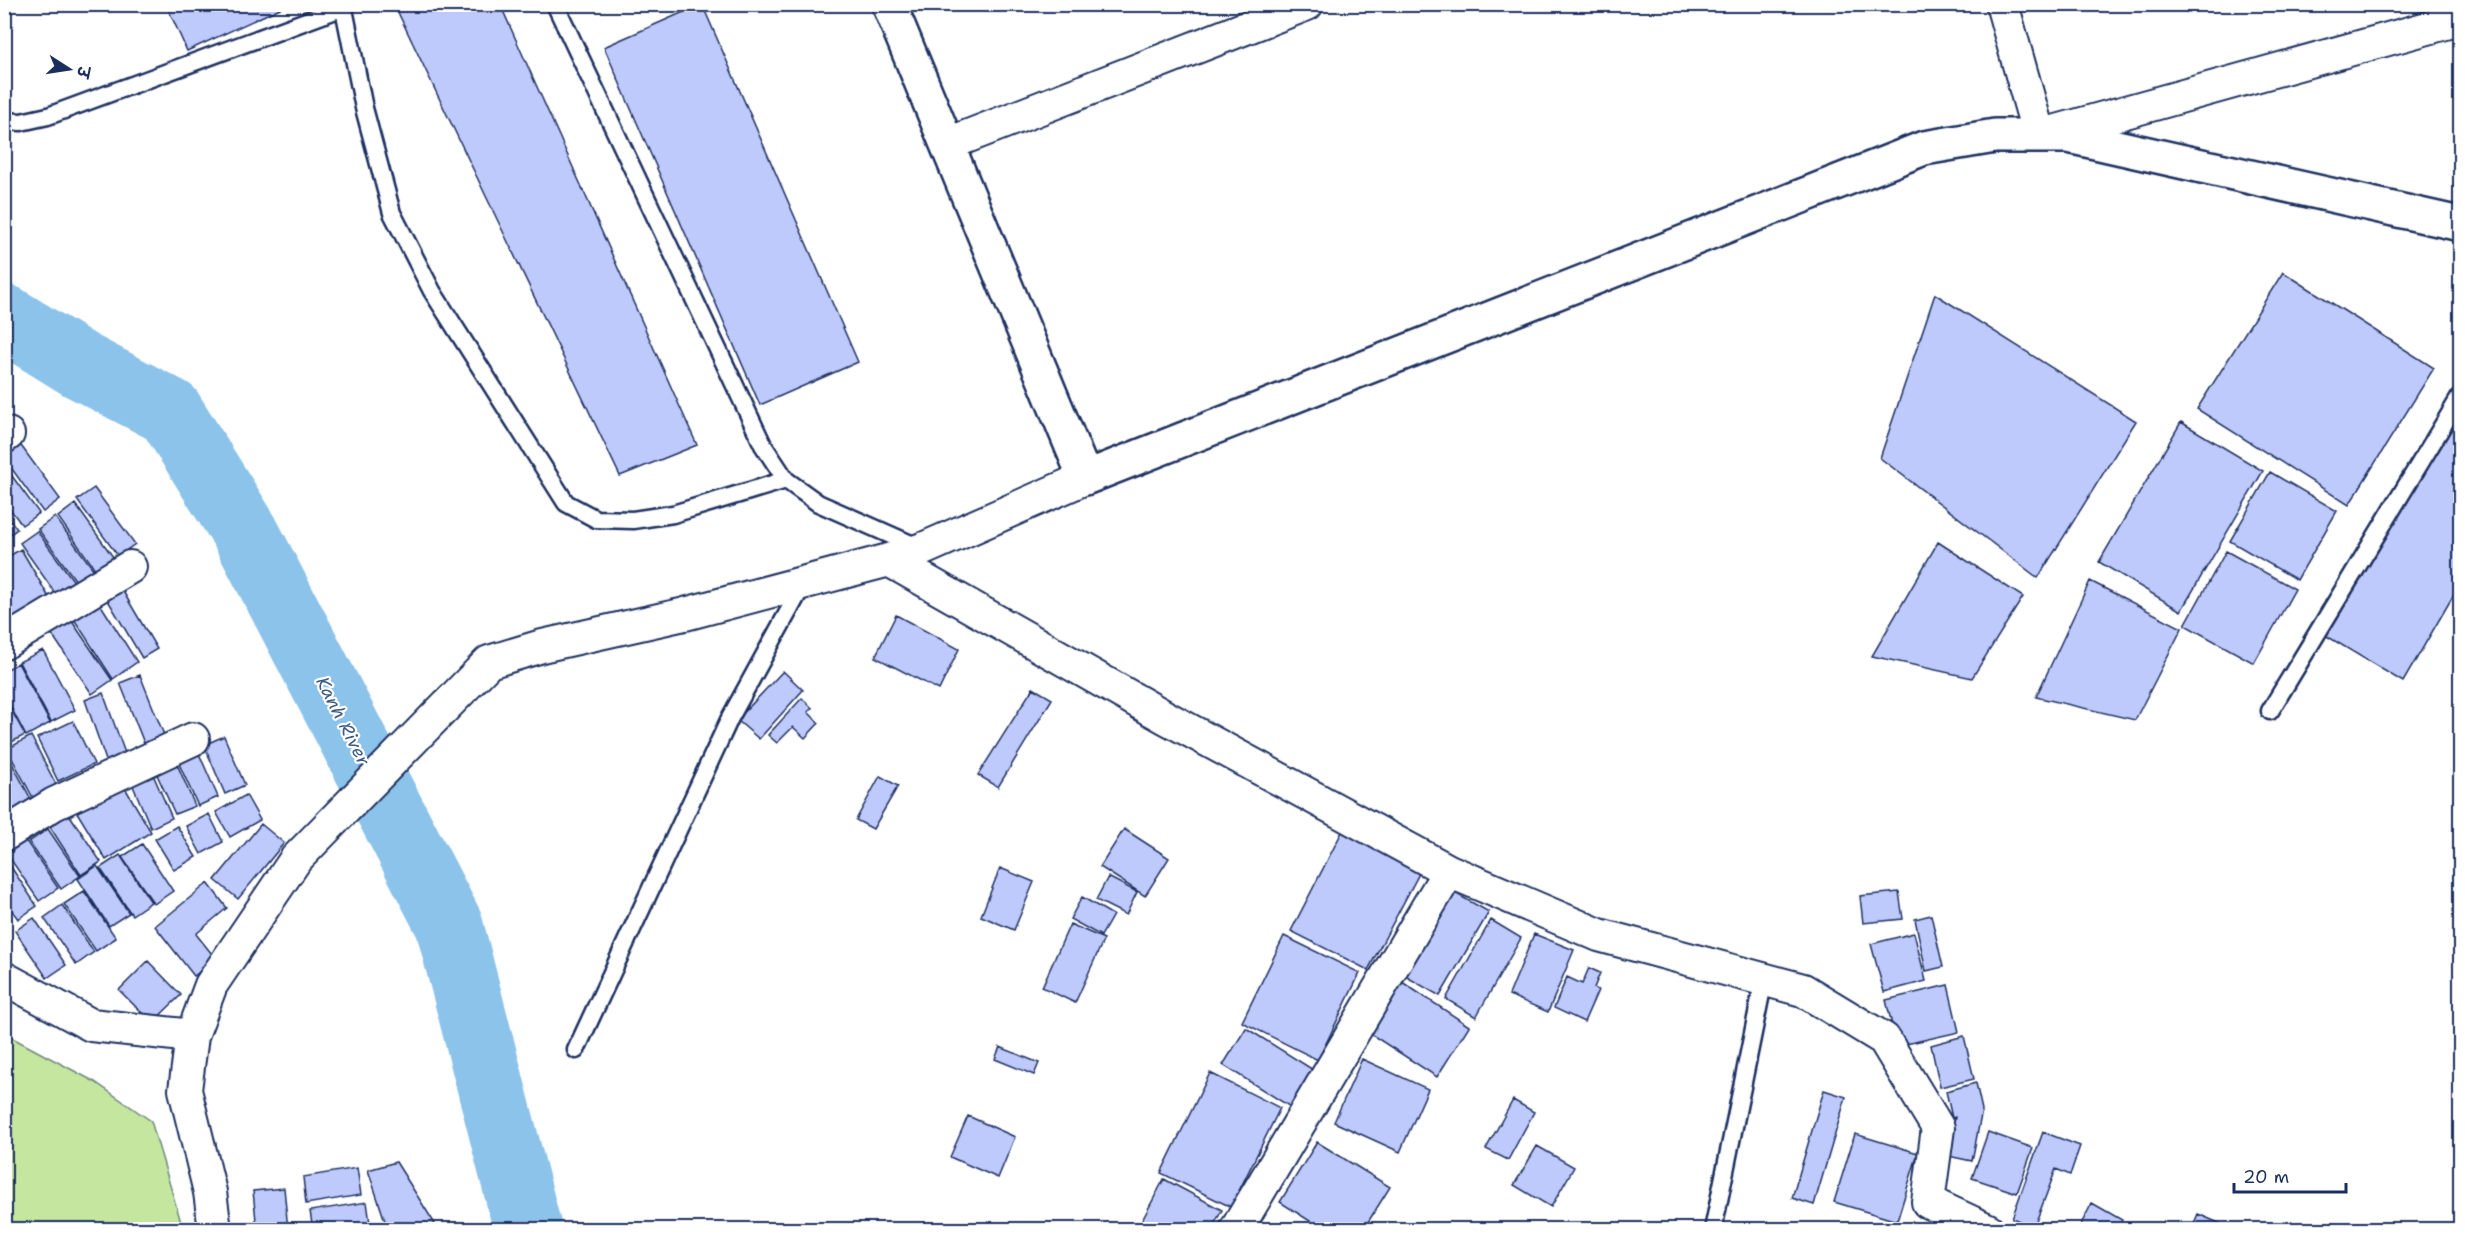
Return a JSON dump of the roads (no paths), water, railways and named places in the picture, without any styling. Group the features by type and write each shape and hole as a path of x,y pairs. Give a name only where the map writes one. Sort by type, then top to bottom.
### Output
{"street":[{"path":"889,4 1085,478"},
{"path":"948,144 1307,4"},
{"path":"2002,4 2039,136"},
{"path":"2039,136 2460,19"},
{"path":"215,1230 210,1192 186,1090 192,1036 211,985 296,859 489,662 542,646 685,614 923,549 1085,478 1924,148 1995,136 2068,136 2460,224"},
{"path":"889,560 1165,717 1449,871 1599,935 1803,990 1884,1039 1938,1128 1928,1202 1988,1230"},
{"path":"4,643 130,567"},
{"path":"4,835 54,804 193,739"},
{"path":"1236,1230 1449,871"},
{"path":"4,978 91,1025 192,1036"}],"lane":[{"path":"555,4 763,445 786,480 818,503 923,549"},
{"path":"4,121 21,122 48,116 343,6 364,108 392,213 432,291 566,503 596,519 633,520 674,514 786,480"},
{"path":"2270,711 2460,397"},
{"path":"576,1050 730,718 804,582"},
{"path":"1713,1230 1764,979"}],"waterway":[{"name":"Kanh River","path":"4,318 80,365 170,412 245,532 449,924 528,1230"}]}
